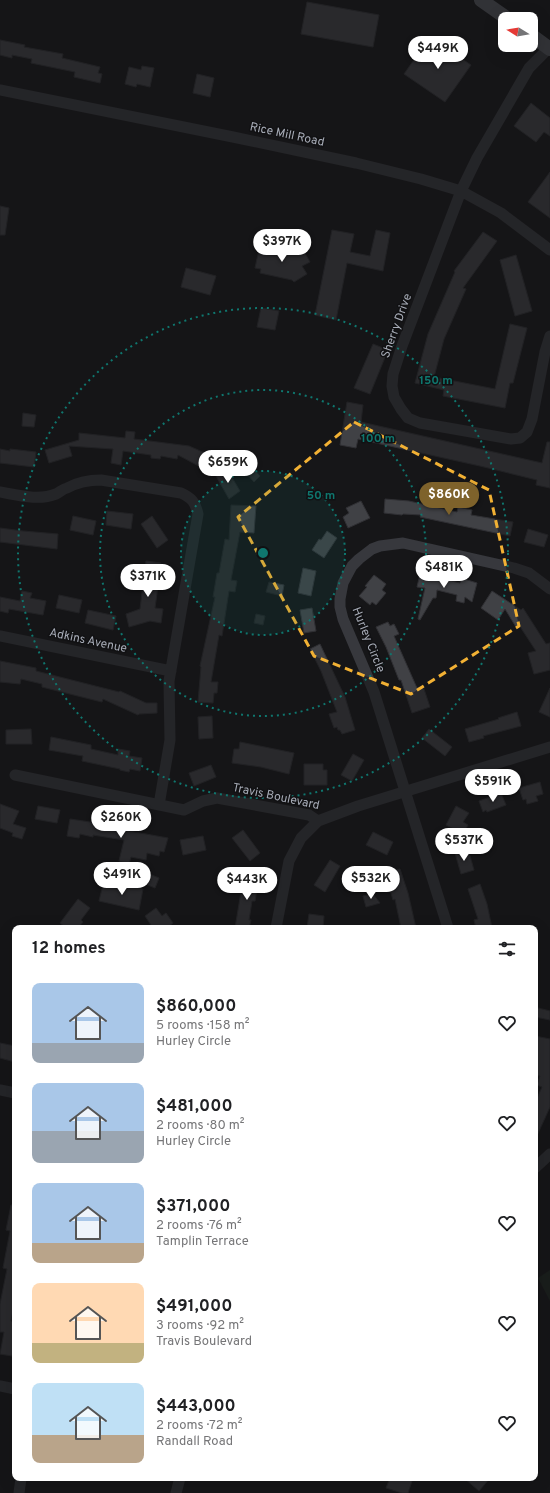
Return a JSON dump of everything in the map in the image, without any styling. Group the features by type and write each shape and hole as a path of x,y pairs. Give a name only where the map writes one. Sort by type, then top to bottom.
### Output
{"main road":[{"path":"481,0 498,12"},
{"path":"538,40 550,48"}],"street":[{"name":"Sherry Drive","path":"550,48 529,68 477,158 460,191 393,374 392,386 394,397 408,418 420,423 511,439 520,438 527,432 532,419 550,336"},
{"name":"Rice Mill Road","path":"0,90 356,163 421,179 460,191 501,213 550,250"},
{"path":"0,492 43,497 57,494 68,487 91,480 156,488 181,493 190,497 196,505 198,514 169,681 170,740 159,805"},
{"name":"Hurley Circle","path":"447,925 374,692 343,619 340,607 343,583 352,566 372,549 392,544 404,543 514,568 529,573 550,589"},
{"name":"Adkins Avenue","path":"0,636 171,671"},
{"name":"Travis Boulevard","path":"15,775 184,810 203,801 217,798 309,815 318,821 358,806 550,748"},
{"path":"277,925 289,861 302,838 318,821"},
{"path":"0,1090 12,1092"},
{"path":"538,1165 550,1154"},
{"path":"0,1386 12,1388"},
{"path":"19,1493 21,1481"},
{"path":"176,1493 179,1481"}],"highlighted area":[{"path":"354,422 489,490 519,626 411,694 314,656 238,517"}],"shaded area":[{"path":"550,1270 550,1301 538,1278"}],"building":[{"path":"307,2 379,15 373,47 301,34"},
{"path":"430,37 471,65 445,102 404,74"},
{"path":"0,40 25,45 24,47 63,54 62,58 100,67 98,73 102,74 100,83 74,77 75,72 31,63 32,59 12,55 12,58 0,55"},
{"path":"142,66 154,68 150,87 137,84 136,87 125,84 129,67 141,70"},
{"path":"197,74 214,78 210,97 193,93"},
{"path":"531,103 550,118 550,136 544,132 536,142 514,126"},
{"path":"550,172 550,218 528,202"},
{"path":"0,206 9,208 5,235 0,235"},
{"path":"332,230 354,234 350,252 370,256 376,230 390,233 383,271 347,263 336,320 315,315"},
{"path":"483,232 497,241 463,288 466,289 444,339 434,377 495,389 510,324 527,328 513,383 510,383 505,408 443,396 444,390 415,383 428,334 455,272 454,271"},
{"path":"260,245 297,251 302,248 310,262 302,266 307,274 294,282 292,280 260,273 261,269 255,268"},
{"path":"516,255 532,311 515,316 500,260"},
{"path":"186,268 216,276 210,295 181,287"},
{"path":"261,308 279,311 275,330 257,327"},
{"path":"373,344 388,350 370,394 354,388"},
{"path":"347,402 363,405 361,422 542,463 547,442 550,442 550,488 536,485 537,480 358,439 356,448 340,445"},
{"path":"23,413 36,415 34,427 22,426"},
{"path":"126,431 135,432 134,439 189,446 214,457 208,471 178,455 177,459 161,456 160,459 151,458 151,455 123,451 121,465 111,463 113,449 69,446 72,456 49,463 45,450 79,440 79,433 125,438"},
{"path":"0,449 36,452 34,467 0,463"},
{"path":"250,465 260,476 254,482 244,471"},
{"path":"227,469 240,491 229,499 216,476"},
{"path":"385,499 409,501 457,512 458,507 472,510 471,515 513,522 510,536 420,517 421,515 384,513"},
{"path":"361,501 370,518 348,528 343,517 349,513 346,508"},
{"path":"231,505 256,506 254,533 240,532 231,580 237,581 235,592 229,591 222,636 219,635 211,682 218,682 217,693 214,693 213,703 198,702 200,666 215,597 213,597 217,573 219,573 225,539 229,540"},
{"path":"107,511 133,514 131,529 106,525"},
{"path":"73,516 96,521 93,535 70,530"},
{"path":"152,516 168,540 157,548 141,524"},
{"path":"0,528 58,534 57,549 0,542"},
{"path":"528,529 548,535 544,547 524,542"},
{"path":"327,531 337,538 324,558 312,550 319,539 321,540"},
{"path":"146,561 161,563 155,608 163,609 161,623 150,621 129,627 126,614 140,609"},
{"path":"303,568 316,571 311,596 298,593"},
{"path":"425,569 436,571 435,577 460,583 461,578 477,583 472,602 465,597 464,603 456,601 457,595 437,590 436,598 433,598 420,620 418,619 425,588 417,587 420,574 424,575"},
{"path":"374,575 386,584 382,590 386,593 376,605 372,602 370,605 359,596 367,587 365,586"},
{"path":"269,582 284,585 282,596 266,592"},
{"path":"22,591 32,593 30,598 46,601 43,615 9,609 8,613 0,611 0,597 20,601"},
{"path":"492,591 521,610 523,608 546,644 550,643 550,670 534,674 528,653 536,651 519,625 516,627 505,609 498,620 481,608"},
{"path":"59,595 82,600 79,613 56,608"},
{"path":"312,608 316,631 304,633 300,610"},
{"path":"88,610 116,616 113,630 85,623"},
{"path":"256,614 265,616 263,625 254,623"},
{"path":"388,622 390,626 394,624 399,634 394,636 417,688 423,686 430,707 412,713 401,680 399,680 386,647 376,627"},
{"path":"320,644 345,697 355,730 342,734 337,727 334,728 329,714 337,712 321,671 310,649"},
{"path":"0,661 36,668 36,671 119,692 120,691 146,703 157,703 157,713 138,715 103,699 102,702 42,687 42,684 21,679 20,684 0,682"},
{"path":"550,688 550,717 539,712"},
{"path":"517,712 521,726 483,736 484,738 469,742 465,729"},
{"path":"212,716 213,738 199,739 198,717"},
{"path":"31,729 32,744 6,744 6,730"},
{"path":"429,729 452,747 445,756 422,738"},
{"path":"51,737 91,745 91,749 118,755 118,749 130,751 129,756 142,758 140,771 130,769 129,772 120,770 82,761 83,756 49,750"},
{"path":"240,742 294,753 289,774 261,767 232,763 234,749 239,749"},
{"path":"353,754 364,760 352,781 341,775"},
{"path":"304,764 323,764 323,770 327,770 327,785 304,785"},
{"path":"211,765 216,777 194,786 189,773"},
{"path":"540,782 543,794 536,796 538,801 527,804 526,799 523,800 519,788"},
{"path":"501,793 506,805 483,812 479,801"},
{"path":"0,804 19,811 13,824 26,828 22,839 12,836 13,833 0,828"},
{"path":"38,806 60,810 57,823 35,819"},
{"path":"456,806 469,813 463,822 468,825 463,834 446,825"},
{"path":"70,819 130,828 129,831 168,838 164,852 160,851 159,856 147,853 146,860 131,857 129,864 119,861 124,840 93,835 93,837 80,834 79,838 67,836"},
{"path":"243,830 260,853 250,861 232,838"},
{"path":"373,832 393,842 387,855 366,845"},
{"path":"203,836 206,850 183,855 180,840"},
{"path":"468,849 474,870 461,874 455,853"},
{"path":"330,860 340,866 325,892 314,885"},
{"path":"400,869 408,893 415,925 400,925 395,899 393,900 385,873"},
{"path":"147,873 159,878 155,888 143,883"},
{"path":"244,874 259,877 255,901 252,901 249,920 251,920 250,925 236,925"},
{"path":"117,883 143,889 139,910 99,901 103,885 116,888"},
{"path":"480,884 487,904 491,925 475,925 474,920 478,919 468,889"},
{"path":"373,894 380,903 366,907 363,896"},
{"path":"78,899 90,908 81,920 83,922 80,925 62,925 60,923"},
{"path":"156,908 162,916 166,913 173,923 171,925 151,925 145,916"},
{"path":"309,914 324,916 323,925 307,925"},
{"path":"538,1008 550,1011 550,1020 538,1018"},
{"path":"538,1037 550,1039 550,1107 538,1133 538,1096 542,1087 538,1085 540,1076 538,1076"},
{"path":"0,1043 12,1045 12,1061 0,1058"},
{"path":"12,1205 12,1356 0,1354 4,1332 0,1332 0,1304 7,1269 3,1268 10,1231 6,1230"},
{"path":"389,1481 412,1481 408,1493 402,1493 386,1488"},
{"path":"467,1481 487,1481 479,1491"}]}
